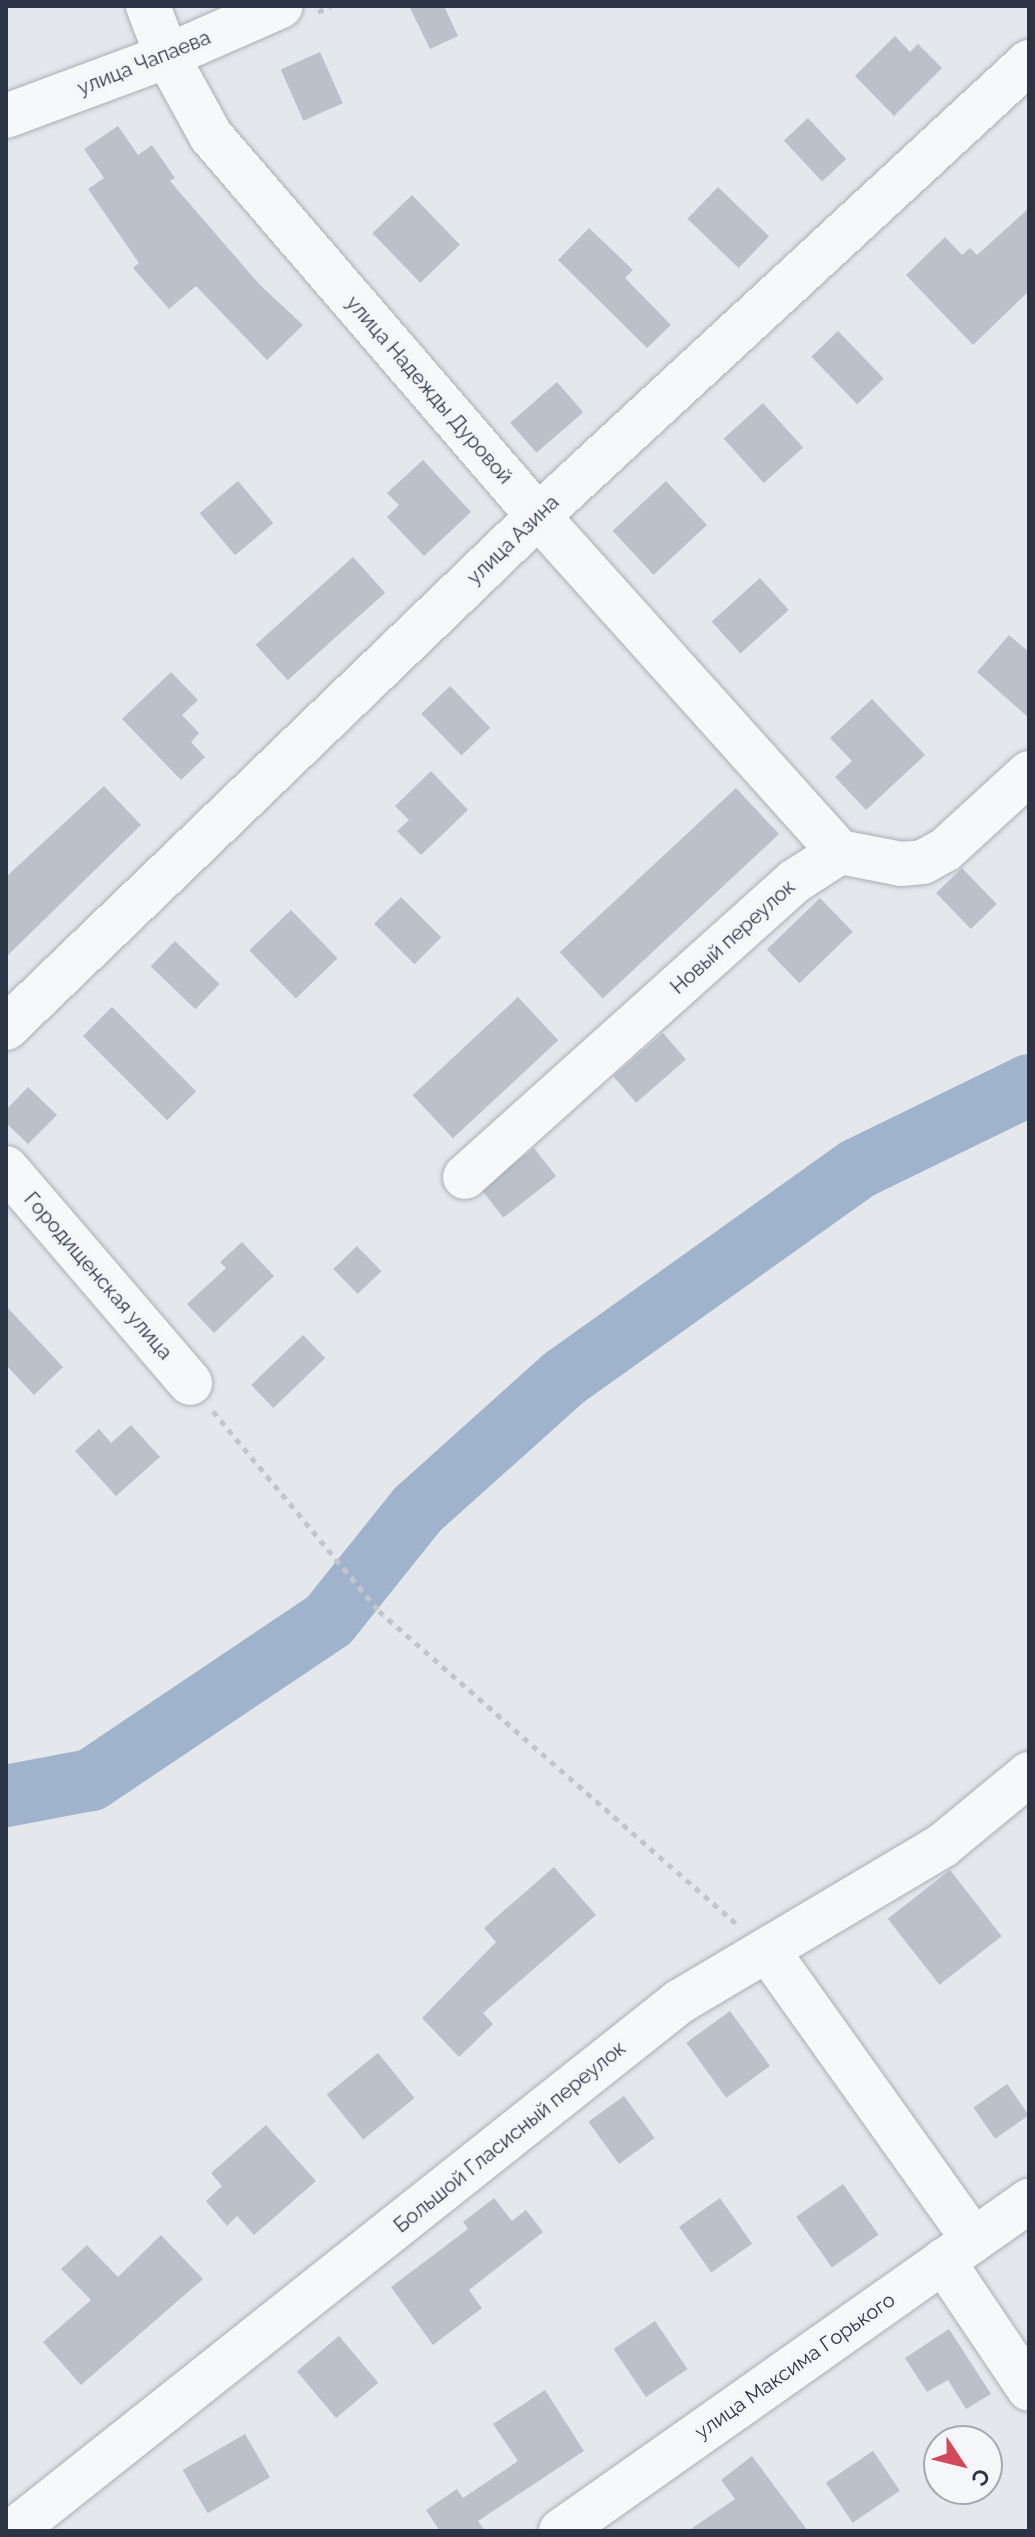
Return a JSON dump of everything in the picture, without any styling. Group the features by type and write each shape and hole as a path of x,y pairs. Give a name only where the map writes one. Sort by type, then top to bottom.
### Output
{"street":[{"name":"улица Надежды Дуровой","path":"148,6 167,56 211,136 538,516 840,852"},
{"name":"улица Чапаева","path":"6,116 167,56 281,6"},
{"name":"улица Азина","path":"6,1028 538,516 1029,62"},
{"path":"840,852 901,864 923,862 945,850 1029,773"},
{"name":"Новый переулок","path":"465,1177 795,881 840,852"},
{"name":"Городищенская улица","path":"6,1168 190,1383"},
{"name":"Большой Гласисный переулок","path":"13,2531 679,2002 943,1845 1029,1774"},
{"path":"767,1950 959,2250 1029,2389"},
{"name":"улица Максима Горького","path":"561,2531 1029,2201"}],"path":[{"path":"190,1383 379,1611 767,1950"}],"building":[{"path":"409,6 444,6 458,36 430,49"},
{"path":"895,36 910,52 918,44 942,68 894,116 855,76"},
{"path":"320,52 343,103 303,121 281,69"},
{"path":"808,118 846,159 822,181 784,141"},
{"path":"118,126 138,155 152,145 175,178 170,181 259,284 303,325 267,360 196,286 169,309 133,268 139,263 88,189 104,178 84,149"},
{"path":"718,187 769,236 739,268 687,219"},
{"path":"412,195 460,245 420,283 372,233"},
{"path":"1029,208 1029,291 973,345 906,275 945,237 962,255 970,248 977,255"},
{"path":"589,228 633,270 625,278 671,325 647,348 558,260"},
{"path":"838,331 884,378 857,404 811,357"},
{"path":"557,382 583,412 536,453 510,423"},
{"path":"763,403 803,448 764,483 724,438"},
{"path":"423,460 471,512 424,556 387,517 399,505 387,493"},
{"path":"238,481 273,523 235,555 200,513"},
{"path":"666,481 707,525 654,575 613,531"},
{"path":"353,557 385,593 288,680 256,645"},
{"path":"760,578 789,610 740,653 712,621"},
{"path":"1009,635 1029,652 1029,718 977,672"},
{"path":"171,672 198,700 182,715 199,733 191,742 205,757 181,780 122,719"},
{"path":"450,686 490,728 462,756 421,714"},
{"path":"872,699 925,755 866,810 835,777 852,761 830,738"},
{"path":"431,771 468,810 421,855 397,831 409,820 395,806"},
{"path":"104,786 141,825 6,957 6,877"},
{"path":"736,788 779,834 603,998 560,952"},
{"path":"962,868 997,904 971,929 936,893"},
{"path":"401,897 441,937 414,964 374,924"},
{"path":"820,898 853,932 799,983 767,949"},
{"path":"291,910 338,958 296,998 249,950"},
{"path":"175,941 220,984 195,1009 151,966"},
{"path":"518,997 558,1040 453,1138 413,1095"},
{"path":"112,1007 196,1091 167,1120 83,1036"},
{"path":"663,1033 686,1059 636,1103 613,1076"},
{"path":"28,1087 57,1115 28,1144 6,1123 6,1110"},
{"path":"534,1148 556,1176 503,1218 481,1189"},
{"path":"242,1242 274,1276 214,1333 187,1304 226,1268 220,1262"},
{"path":"357,1246 381,1271 358,1294 333,1269"},
{"path":"6,1306 63,1367 34,1395 6,1365"},
{"path":"303,1335 325,1358 273,1408 251,1385"},
{"path":"131,1425 160,1457 116,1496 75,1451 99,1429 111,1443"},
{"path":"554,1867 596,1915 483,2013 493,2024 459,2057 422,2018 496,1942 484,1928"},
{"path":"950,1870 1002,1936 939,1985 888,1919"},
{"path":"730,2011 770,2066 726,2098 686,2043"},
{"path":"378,2053 415,2098 363,2140 327,2095"},
{"path":"1007,2084 1029,2115 995,2139 973,2108"},
{"path":"624,2096 655,2138 619,2164 588,2122"},
{"path":"266,2125 316,2181 254,2235 237,2216 227,2226 206,2201 222,2186 211,2173"},
{"path":"843,2184 879,2235 832,2267 796,2217"},
{"path":"494,2198 512,2221 526,2210 543,2232 469,2290 482,2308 433,2345 391,2287 468,2229 463,2222"},
{"path":"720,2198 752,2244 711,2273 679,2227"},
{"path":"161,2235 203,2279 81,2385 43,2342 91,2300 61,2269 87,2245 118,2277"},
{"path":"655,2321 687,2369 646,2397 614,2349"},
{"path":"949,2329 991,2394 966,2409 948,2380 927,2392 905,2358"},
{"path":"339,2336 378,2383 336,2418 297,2371"},
{"path":"545,2390 584,2451 478,2521 485,2531 440,2531 426,2510 457,2489 463,2498 518,2461 493,2424"},
{"path":"245,2434 270,2477 208,2513 183,2470"},
{"path":"873,2451 900,2491 853,2523 826,2483"},
{"path":"752,2456 808,2531 688,2531 735,2499 721,2480"}],"waterway":[{"path":"6,1796 91,1780 329,1620 418,1509 564,1378 857,1169 1029,1085"}]}
